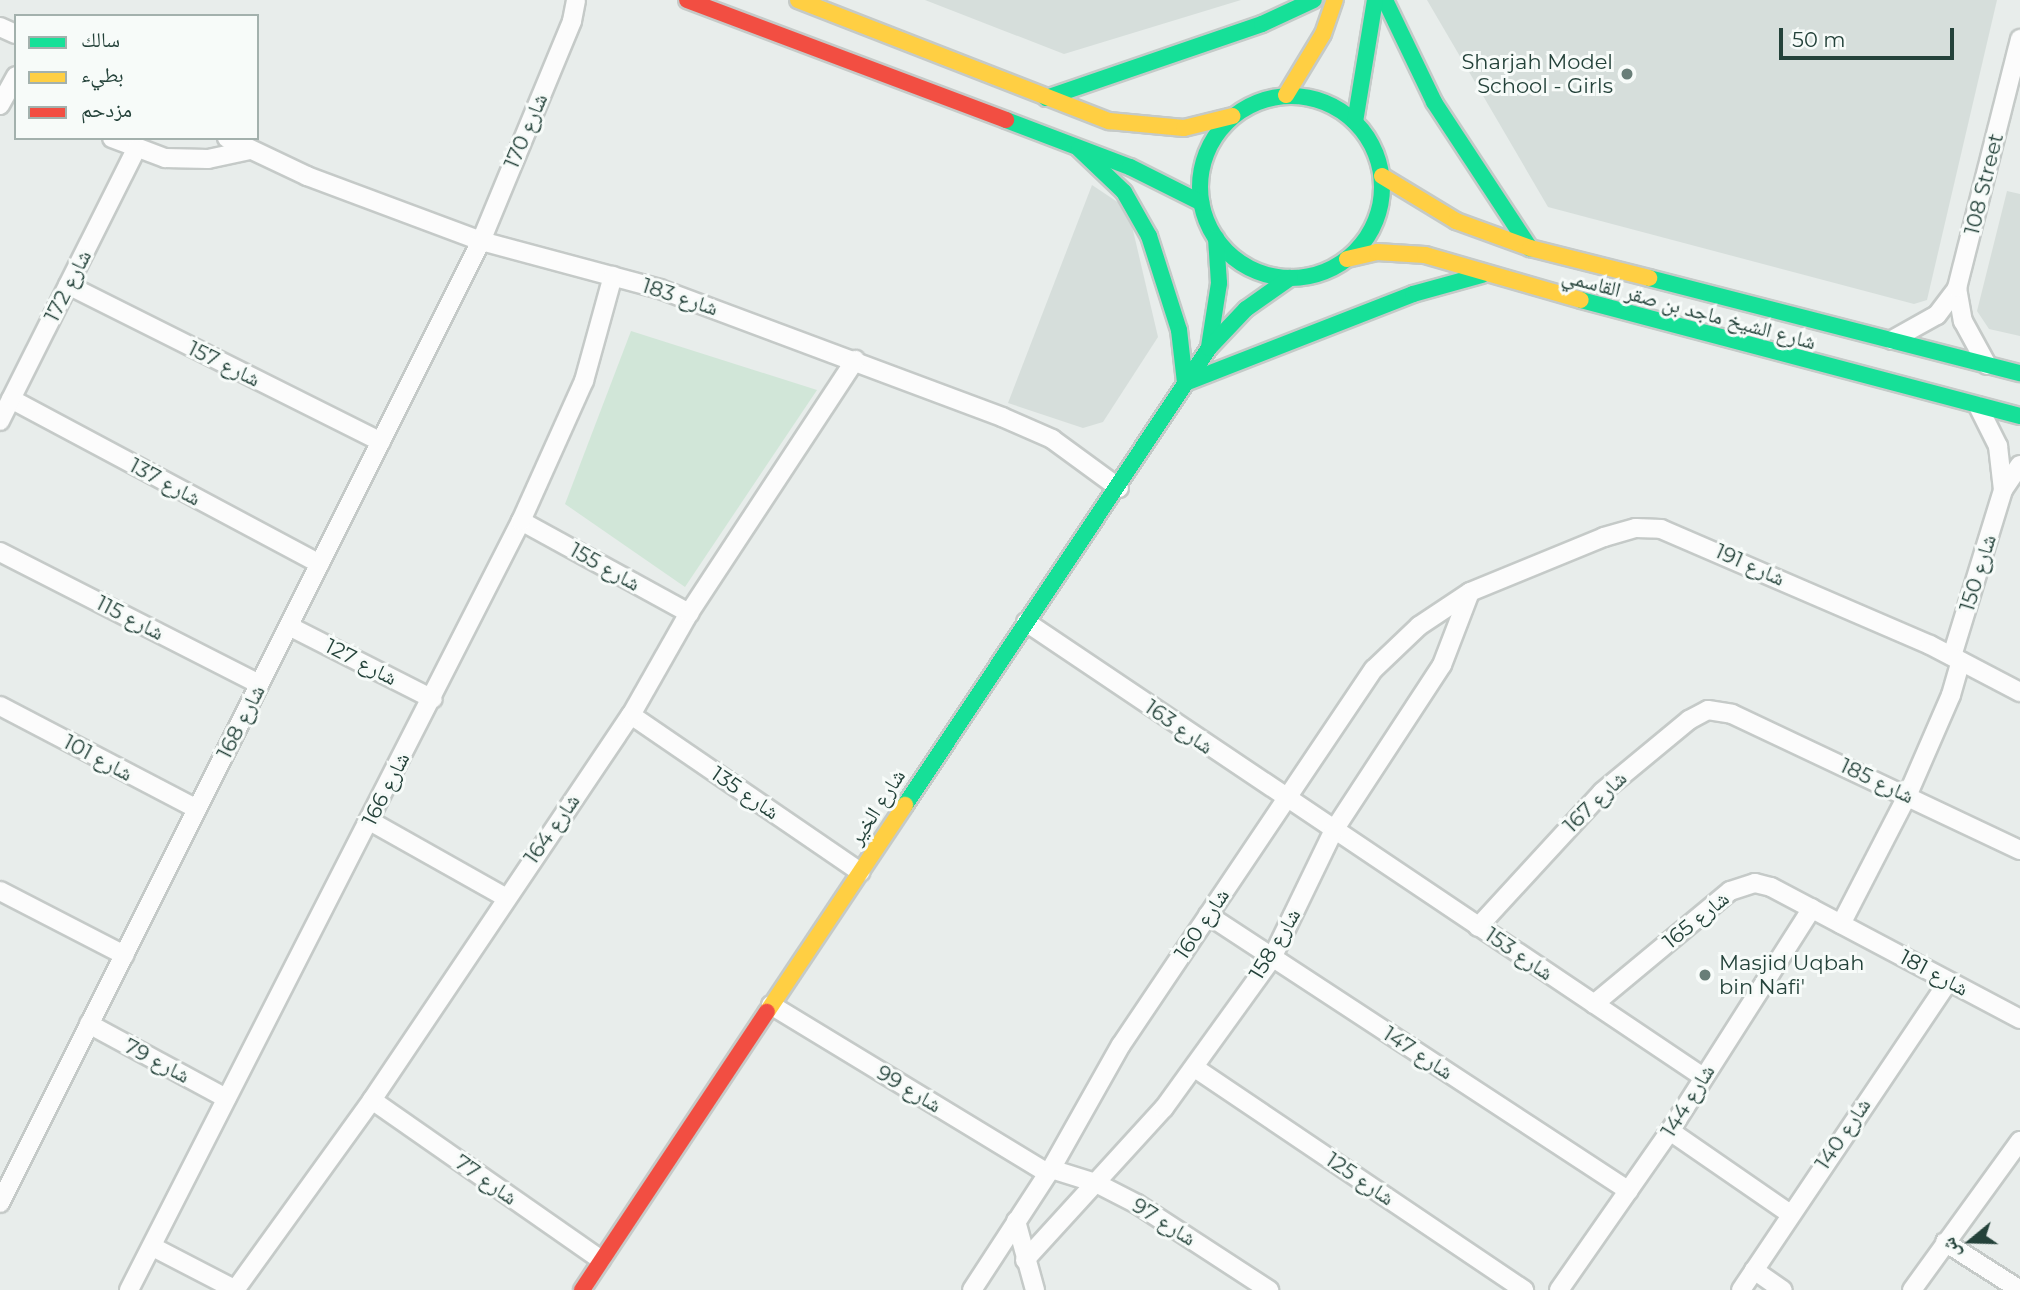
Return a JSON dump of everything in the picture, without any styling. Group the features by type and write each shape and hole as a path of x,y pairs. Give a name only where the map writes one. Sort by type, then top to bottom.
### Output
{"street":[{"name":"شارع 170","path":"481,240 572,21 576,0"},
{"name":"شارع 170","path":"572,21 589,0"},
{"path":"687,0 1154,177 1202,203"},
{"path":"798,0 1046,98 1134,127 1184,128 1233,116 1267,98 1286,95 1323,101 1355,121 1373,147 1382,176 1375,222 1347,259 1311,276 1290,278 1248,267 1216,238 1202,203 1203,164 1220,130 1233,116"},
{"path":"1046,98 1262,24 1314,0"},
{"path":"1286,95 1322,34 1335,0"},
{"path":"1355,121 1375,0"},
{"path":"1385,0 1434,102 1530,248"},
{"name":"108 Street","path":"1892,340 1937,316 1958,288 2020,39"},
{"path":"0,105 14,85"},
{"path":"116,140 136,150 187,160 250,150"},
{"name":"شارع 183","path":"231,140 250,150 481,240 613,276 855,360 1052,439 1119,488"},
{"path":"1079,149 1124,192 1149,236 1177,320 1185,383 1413,293 1482,275"},
{"name":"شارع 172","path":"0,421 136,150"},
{"name":"شارع الشيخ ماجد بن صقر القاسمي","path":"1382,176 1455,221 1530,248 2020,373"},
{"name":"شارع الخير","path":"1209,348 1218,293 1216,238"},
{"name":"شارع 168","path":"0,1203 481,240"},
{"name":"شارع الشيخ ماجد بن صقر القاسمي","path":"1347,259 1399,251 2020,416"},
{"name":"شارع 166","path":"129,1290 433,699 521,521 584,381 613,276"},
{"name":"شارع الخير","path":"582,1290 1026,622 1119,488 1209,348 1246,309 1290,278"},
{"name":"شارع 157","path":"68,285 381,442"},
{"name":"108 Street","path":"1958,288 1966,329 1987,365"},
{"name":"شارع 164","path":"235,1290 372,1100 505,897 631,715 689,613 855,360"},
{"name":"شارع 137","path":"11,399 320,564"},
{"name":"شارع 150","path":"1978,405 1998,446 2003,490"},
{"name":"شارع 150","path":"1841,924 1908,794 1951,695 1957,658 2003,490 2020,465"},
{"name":"شارع 155","path":"521,521 689,613"},
{"name":"شارع 191","path":"1470,592 1604,537 1636,528 1661,529 1957,658 2020,692"},
{"name":"شارع 115","path":"0,552 259,684"},
{"name":"شارع 160","path":"972,1290 1049,1171 1106,1069 1374,669 1419,626 1470,592"},
{"name":"شارع 158","path":"1025,1260 1096,1183 1195,1068 1272,958 1334,830 1442,665 1470,592"},
{"name":"شارع 163","path":"1026,622 1285,800 1334,830"},
{"name":"شارع 127","path":"289,626 433,699"},
{"name":"شارع 101","path":"0,706 197,809"},
{"name":"شارع 167","path":"1478,927 1602,792 1698,714 1708,710 1732,714"},
{"name":"شارع 185","path":"1732,714 1908,794 2020,850"},
{"name":"شارع 135","path":"631,715 860,872"},
{"path":"370,821 505,897"},
{"name":"شارع 153","path":"1334,830 1703,1077"},
{"name":"شارع 165","path":"1594,1004 1719,899 1742,885 1771,887 1812,908"},
{"path":"0,891 124,955"},
{"name":"شارع 181","path":"1812,908 2020,1019"},
{"name":"شارع 144","path":"1559,1290 1670,1131 1812,908"},
{"name":"شارع 147","path":"1208,915 1629,1191"},
{"name":"شارع 140","path":"1741,1290 1789,1213 1949,981"},
{"name":"شارع 99","path":"771,1004 1049,1171"},
{"name":"شارع 79","path":"89,1024 226,1098"},
{"name":"شارع 125","path":"1195,1068 1524,1290"},
{"name":"شارع 77","path":"372,1100 601,1260"},
{"path":"1670,1131 1789,1213"},
{"path":"1912,1290 2020,1141"},
{"name":"شارع 97","path":"1049,1171 1096,1183 1155,1215 1269,1290"},
{"path":"1016,1221 1035,1290"},
{"path":"1945,1242 2020,1290"},
{"path":"153,1247 235,1290"},
{"path":"985,1269 989,1290"},
{"path":"1754,1270 1783,1290"}],"shaded area":[{"path":"925,0 1241,0 1064,54"},
{"path":"1427,0 1997,0 1927,300 1914,304 1548,207"},
{"path":"1092,185 1128,209 1158,337 1103,422 1083,428 1008,403"},
{"path":"2007,191 2020,194 2020,336 1989,329 1977,311"}],"green space":[{"path":"631,331 817,390 685,587 565,504"}],"traffic: fast":[{"path":"1046,98 1262,24 1314,0"},
{"path":"1355,122 1375,0"},
{"path":"1385,0 1434,102 1530,248"},
{"path":"1291,96 1326,103 1355,123 1375,152 1382,187 1375,222 1355,251 1326,271 1291,278 1256,271 1227,251 1207,222 1200,187 1207,152 1227,123 1256,103 1291,96"},
{"path":"1006,120 1130,167 1202,203"},
{"path":"1079,149 1124,192 1149,236 1179,330 1185,383 1413,294 1482,275"},
{"path":"1209,347 1219,283 1216,238"},
{"path":"905,805 1209,348 1246,309 1290,278"},
{"path":"1649,278 2020,373"},
{"path":"1581,300 2020,416"}],"traffic: slow":[{"path":"798,0 1109,121 1184,128 1233,116"},
{"path":"1286,95 1323,34 1335,0"},
{"path":"1382,176 1456,221 1530,248 1649,278"},
{"path":"1347,259 1377,252 1425,255 1581,300"},
{"path":"767,1012 905,805"}],"traffic: jam":[{"path":"687,0 1006,120"},
{"path":"582,1290 767,1012"}],"place":[{"name":"Sharjah Model School - Girls","path":"1627,74"},
{"name":"Masjid Uqbah bin Nafi'","path":"1705,975"}]}
